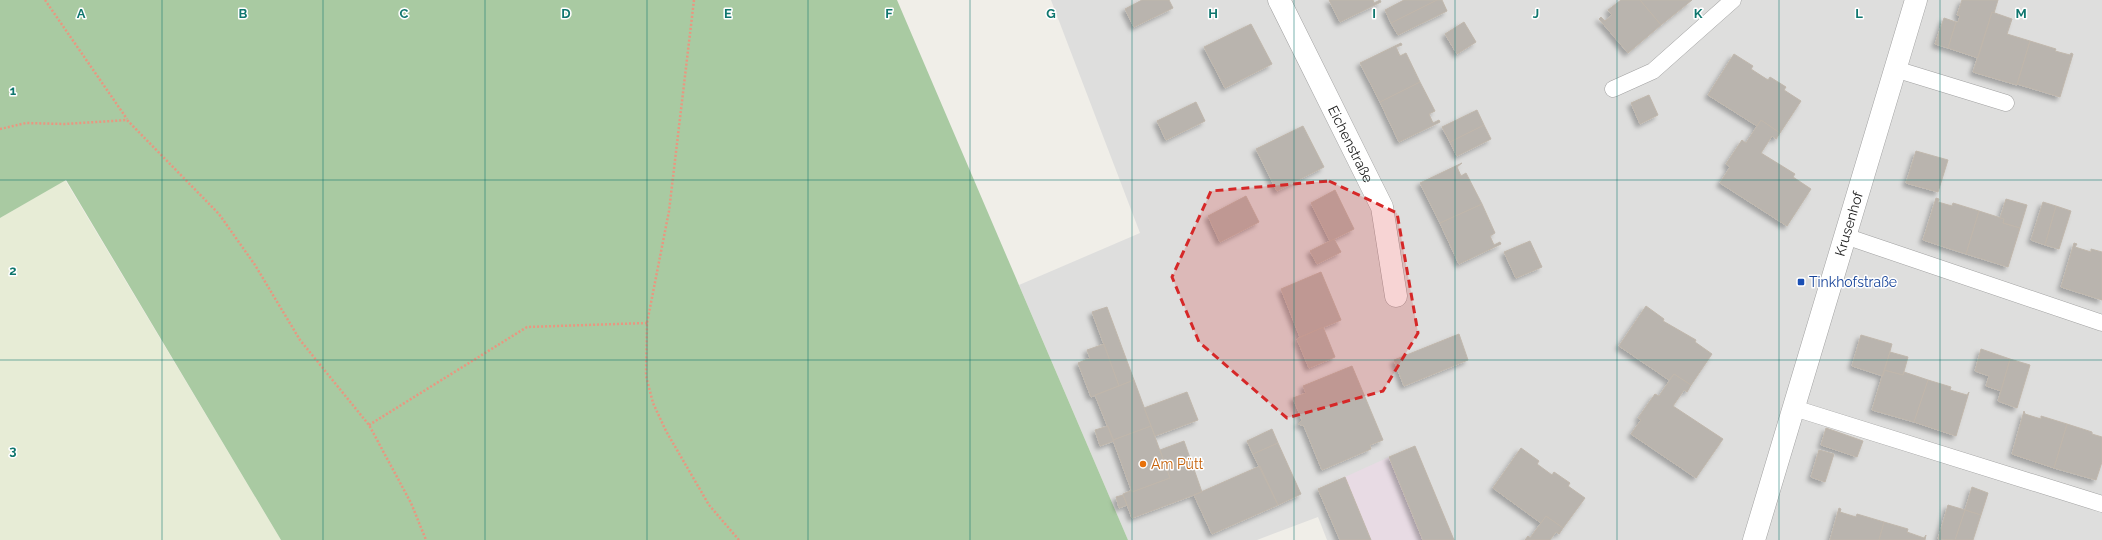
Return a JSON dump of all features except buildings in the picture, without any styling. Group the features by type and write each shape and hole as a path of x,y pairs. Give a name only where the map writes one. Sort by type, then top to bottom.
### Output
{"street":[{"name":"Eichenstraße","path":"1279,0 1382,207 1396,296"},
{"name":"Krusenhof","path":"1754,540 1916,0"}],"lane":[{"path":"1613,89 1653,71 1733,0"},
{"path":"1895,69 2006,103"},
{"path":"1845,236 2102,323"},
{"path":"1794,408 2102,504"}],"path":[{"path":"45,0 127,120 219,214 255,265 300,340 369,425 411,503 426,540"},
{"path":"694,0 669,211 647,323 646,376 653,403 666,430 709,505 739,540"},
{"path":"0,129 26,123 65,124 127,120"},
{"path":"369,425 527,327 647,323"}],"highlighted area":[{"path":"1329,181 1397,213 1418,333 1383,391 1287,418 1199,342 1172,277 1211,191"}],"shaded area":[{"path":"1051,0 2102,0 2102,540 1327,540 1318,517 1257,540 1128,540 1019,285 1140,233"},
{"path":"1389,457 1423,540 1371,540 1345,477"}],"green space":[{"path":"0,0 897,0 1128,540 281,540 66,180 0,218"},
{"path":"65,180 281,540 0,540 0,218"}],"place":[{"name":"Tinkhofstraße","path":"1801,282"},
{"name":"Am Pütt","path":"1143,464"}]}
